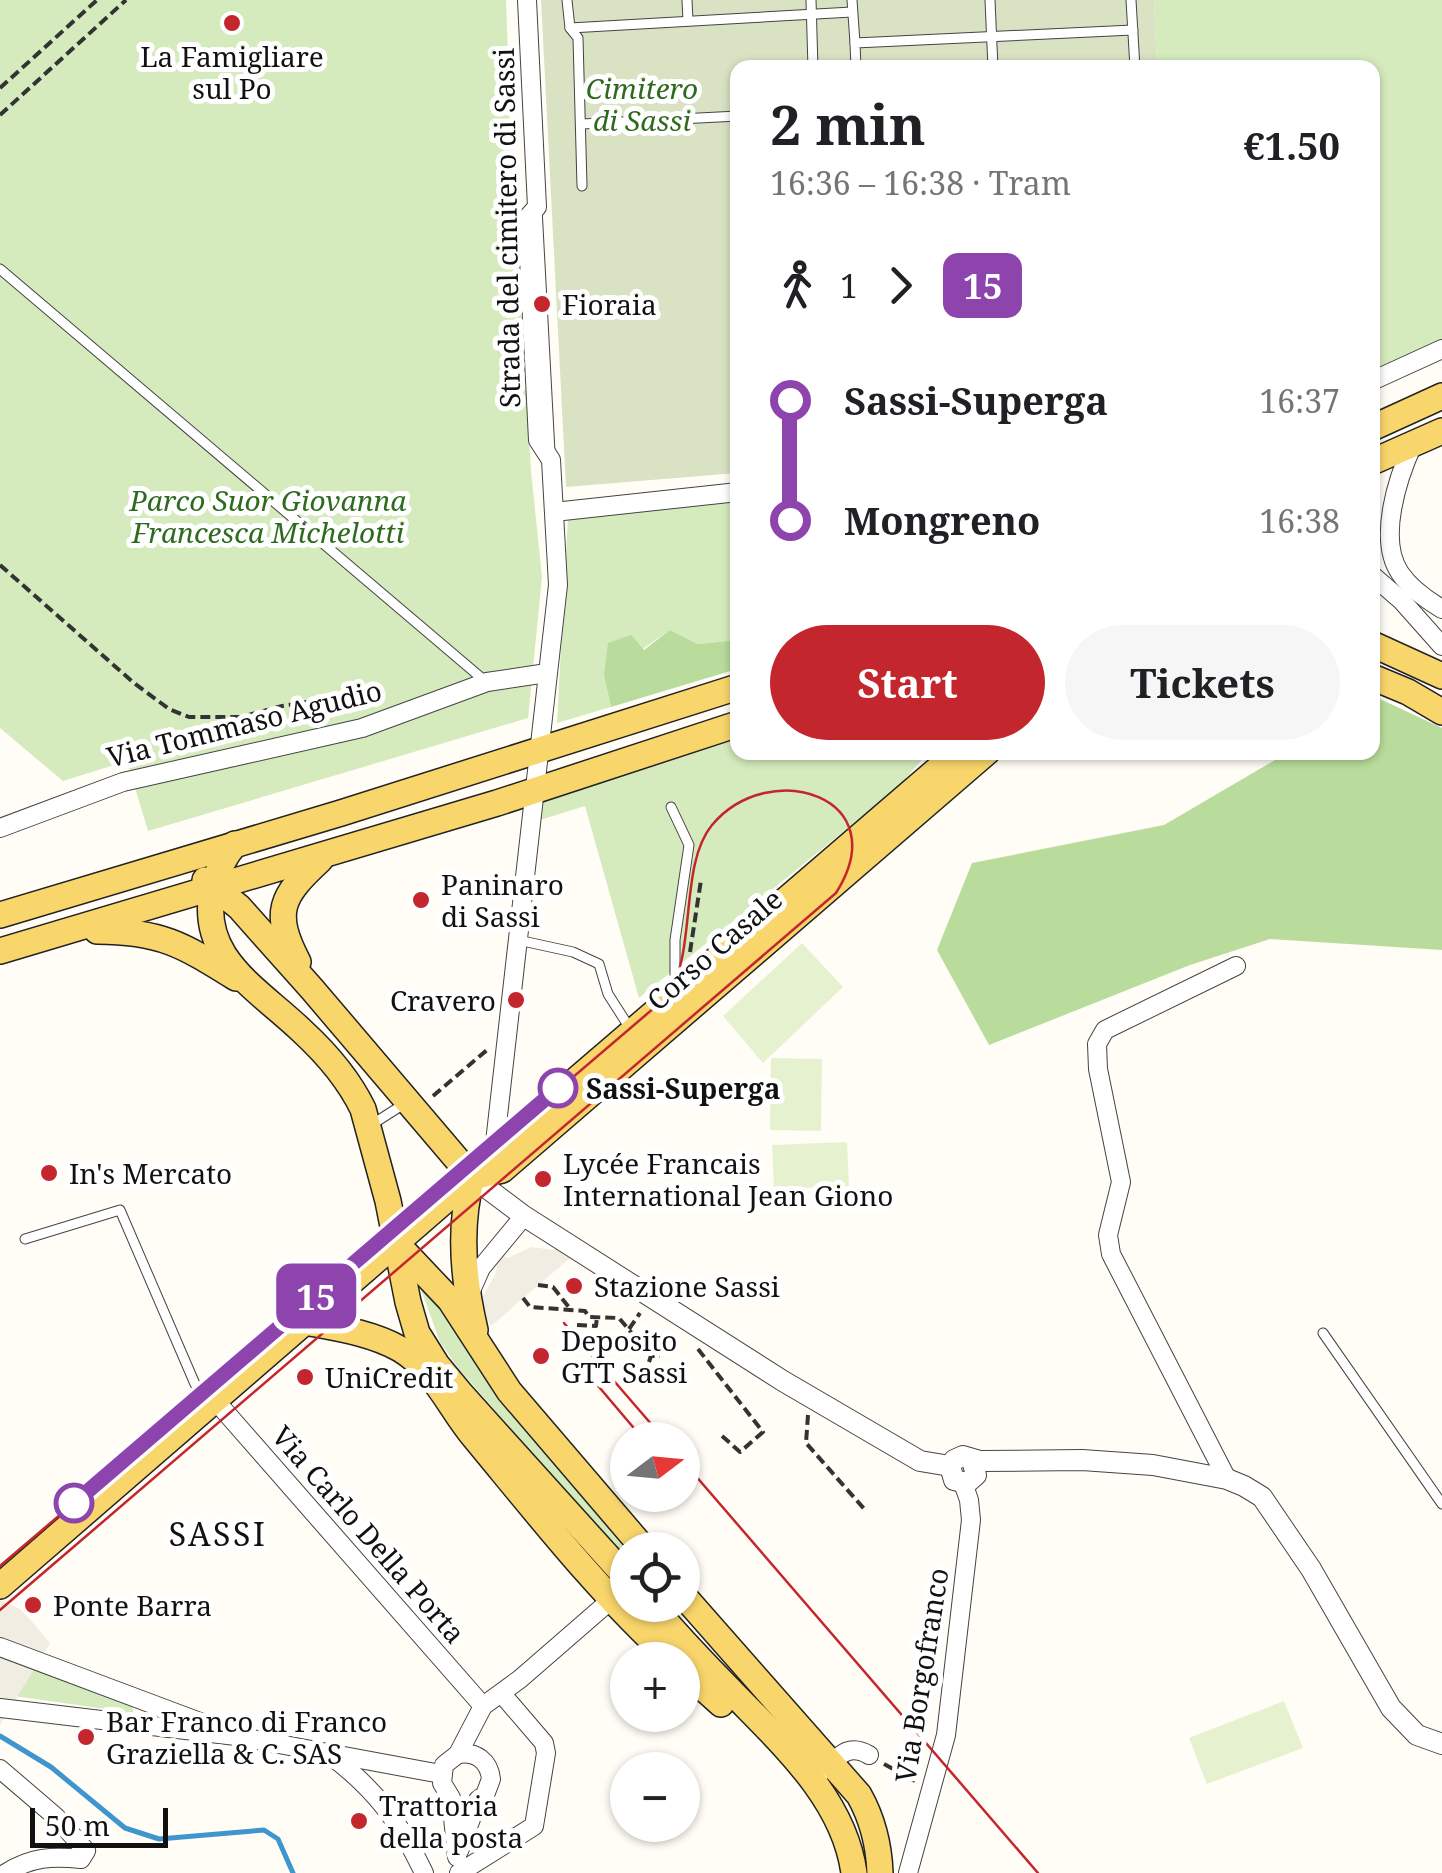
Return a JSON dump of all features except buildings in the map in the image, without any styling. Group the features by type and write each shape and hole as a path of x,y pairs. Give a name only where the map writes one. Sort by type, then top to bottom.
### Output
{"main road":[{"path":"1380,424 1442,396"},
{"path":"1380,458 1442,431"},
{"path":"1380,648 1442,676"},
{"path":"1380,680 1442,712"},
{"path":"0,914 730,689"},
{"path":"0,951 324,856 730,727"},
{"name":"Corso Casale","path":"0,1586 946,760"},
{"name":"Corso Casale","path":"472,1177 502,1170 979,760"},
{"path":"235,844 220,863 209,898 208,918 212,935 224,955 256,992"},
{"path":"312,988 290,948 282,926 282,911 300,878 324,856"},
{"path":"178,860 238,908 418,1100 472,1177 463,1213 468,1295 478,1344"},
{"path":"68,930 134,931 171,940 256,992 301,1030 344,1075 363,1109 417,1332 449,1388 462,1422 610,1576"},
{"path":"396,1243 450,1300 510,1391 630,1532"},
{"path":"305,1322 382,1341 418,1362 449,1388"},
{"path":"700,1614 833,1761 871,1816 880,1873"},
{"path":"667,1622 786,1748 812,1781 847,1838 854,1873"},
{"path":"700,1685 787,1765 812,1781"}],"street":[{"name":"Strada del cimitero di Sassi","path":"528,0 537,207 527,218 538,440 551,460 558,585 547,672"},
{"path":"1380,377 1442,349"},
{"path":"1402,601 1399,572 1390,544 1396,488 1413,444"},
{"path":"554,512 730,493"},
{"path":"1399,572 1438,607"},
{"path":"1380,582 1442,646"},
{"path":"1402,601 1438,607"},
{"name":"Via Tommaso Agudio","path":"0,828 123,782 362,728 487,682 547,672"},
{"path":"494,1151 547,672"},
{"path":"1226,1479 1111,1254 1108,1234 1122,1182 1098,1070 1097,1044 1105,1030 1236,966"},
{"path":"472,1177 524,1216 708,1333 920,1461 971,1481 976,1475 972,1460 1082,1460 1153,1465 1226,1479 1262,1497 1311,1570 1392,1708 1417,1735 1442,1744"},
{"path":"468,1295 481,1268 524,1216"},
{"name":"Via Carlo Della Porta","path":"214,1399 480,1711"},
{"name":"Via Borgofranco","path":"908,1873 946,1735 970,1520 969,1500 957,1475"},
{"path":"458,1754 480,1711 610,1599"},
{"path":"3,1648 236,1736"},
{"path":"457,1868 527,1832 537,1816 544,1743 502,1694"},
{"path":"0,1708 236,1736 442,1774"},
{"path":"479,1756 480,1711"},
{"path":"812,1781 847,1749 869,1755"},
{"path":"326,1752 363,1780 391,1813 424,1873"},
{"path":"451,1798 464,1803 485,1795 491,1779 486,1762 479,1756 458,1754 450,1758 442,1774 442,1783 451,1798 457,1868"},
{"path":"0,1769 56,1817 86,1851 81,1859 46,1857 25,1861 6,1873"},
{"path":"457,1868 478,1800"}],"lane":[{"path":"568,0 570,28 578,38 582,186"},
{"path":"687,0 688,21"},
{"path":"811,0 813,60"},
{"path":"852,0 856,60"},
{"path":"990,0 993,60"},
{"path":"1131,0 1134,60"},
{"path":"570,28 852,12"},
{"path":"855,43 1132,30"},
{"path":"582,124 730,116"},
{"path":"0,269 487,682"},
{"path":"671,807 689,845 675,940 675,974 680,991"},
{"path":"516,940 573,952 600,964 608,994 633,1032"},
{"path":"368,1127 418,1100"},
{"path":"25,1240 120,1210 195,1384 214,1399"},
{"path":"1323,1332 1442,1504"}],"path":[{"path":"0,88 96,0"},
{"path":"0,115 126,0"},
{"path":"0,565 134,683 169,710 189,718 241,717 326,699 360,700 406,712"},
{"path":"690,952 701,880"},
{"path":"418,1100 491,1046"},
{"path":"538,1285 553,1286 571,1310"},
{"path":"524,1298 530,1307 620,1318 650,1359 660,1356"},
{"path":"576,1325 596,1326 597,1317"},
{"path":"629,1329 634,1322"},
{"path":"708,1333 698,1350 762,1432 740,1452 722,1435"},
{"path":"806,1443 866,1511"},
{"path":"869,1755 932,1790"}],"green space":[{"name":"Parco Suor Giovanna Francesca Michelotti","path":"0,0 506,0 512,170 531,471 542,577 528,718 148,831 127,761 63,781 0,728"},
{"name":"Cimitero di Sassi","path":"541,0 1154,0 1157,60 730,60 730,474 566,487"},
{"path":"1154,0 1442,0 1442,357 1380,388 1380,60 1157,60"},
{"path":"730,498 730,641 698,644 670,630 604,676 611,707 557,723 568,517"},
{"path":"670,630 698,644 730,641 730,671 611,707 604,676 608,643 631,635 644,650"},
{"path":"1380,699 1442,728 1442,950 1270,939 1190,965 989,1045 937,950 972,863 1164,825 1275,760 1380,760"},
{"path":"730,735 730,760 922,760 898,787 639,998 585,806 540,820 544,800"},
{"path":"802,943 843,987 763,1063 723,1016"},
{"path":"771,1058 822,1059 821,1131 770,1130"},
{"path":"847,1142 849,1186 774,1189 772,1145"},
{"path":"418,1281 450,1316 470,1355 500,1397 616,1532 610,1532 610,1542 459,1369 440,1342"},
{"path":"0,1655 131,1704 134,1713 0,1694"},
{"path":"1284,1701 1303,1748 1207,1784 1189,1738"}],"shaded area":[{"path":"531,1247 557,1247 570,1258 491,1326 481,1300 496,1273 499,1254 508,1258"},
{"path":"0,1600 22,1610 50,1643 0,1725"}],"waterway":[{"path":"0,1736 51,1767 125,1828 159,1839 264,1830 278,1839 293,1873"}],"tram line":[{"path":"0,1566 668,996 682,956 695,862 712,825 736,804 764,793 793,791 819,797 839,811 851,832 851,860 836,893 0,1610"},
{"name":"15","path":"74,1503 558,1088"},
{"path":"564,1323 649,1422"},
{"path":"588,1374 629,1422"},
{"path":"700,1481 1038,1873"}],"place":[{"name":"La Famigliare sul Po","path":"232,23"},
{"name":"Fioraia","path":"542,304"},
{"name":"Paninaro di Sassi","path":"421,900"},
{"name":"Cravero","path":"516,1000"},
{"name":"Sassi-Superga","path":"558,1088"},
{"name":"In's Mercato","path":"49,1173"},
{"name":"Lycée Francais International Jean Giono","path":"543,1179"},
{"name":"Stazione Sassi","path":"574,1286"},
{"name":"Deposito GTT Sassi","path":"541,1356"},
{"name":"UniCredit","path":"305,1377"},
{"name":"Ponte Barra","path":"33,1605"},
{"name":"Bar Franco di Franco Graziella & C. SAS","path":"86,1737"},
{"name":"Trattoria della posta","path":"359,1821"}],"district":[{"name":"SASSI","path":"218,1533"}]}
